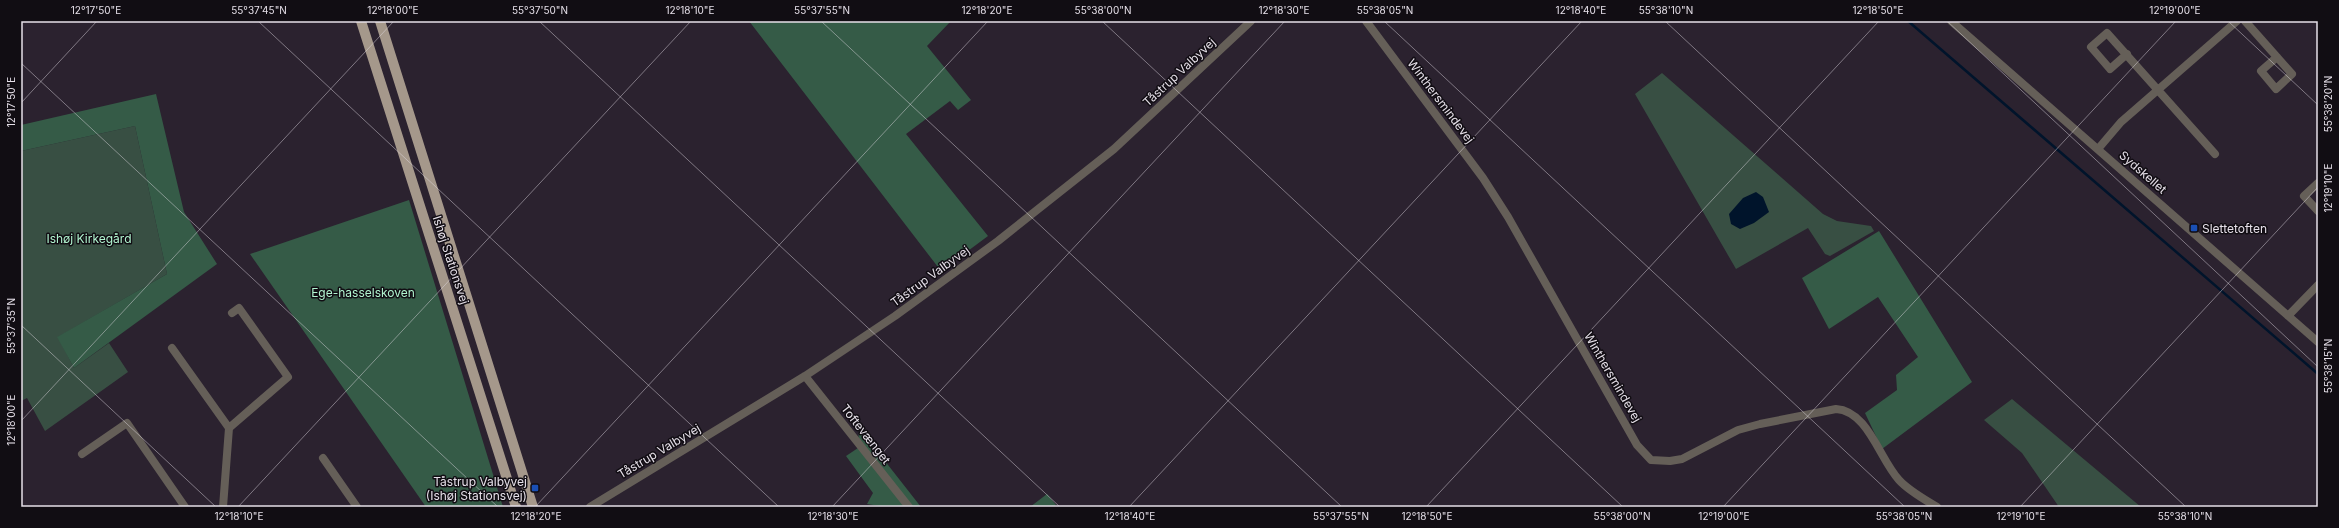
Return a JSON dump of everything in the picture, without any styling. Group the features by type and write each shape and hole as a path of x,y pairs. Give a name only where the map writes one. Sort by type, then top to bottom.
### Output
{"main road":[{"name":"Ishøj Stationsvej","path":"361,21 516,507"},
{"name":"Ishøj Stationsvej","path":"380,21 533,507"}],"street":[{"name":"Tåstrup Valbyvej","path":"590,507 805,376 895,316 1051,200 1114,149 1251,21"},
{"name":"Winthersmindevej","path":"1366,21 1483,178 1512,224 1637,445 1651,460 1661,462 1682,458 1738,430 1760,424 1836,409 1845,410 1861,421 1889,468 1900,481 1937,507"},
{"name":"Sydskellet","path":"1951,21 2318,342"},
{"path":"2098,149 2121,122 2237,21"},
{"path":"2246,21 2277,57"},
{"path":"2127,54 2110,69 2091,47 2107,33 2127,54 2215,154"},
{"path":"2318,184 2304,196 2318,212"},
{"path":"2288,316 2318,286"},
{"path":"229,428 288,377 239,308 232,313"},
{"path":"172,348 229,428 223,507"},
{"name":"Toftevænget","path":"805,376 909,507"},
{"path":"82,454 127,423 185,507"},
{"path":"323,458 357,507"}],"green space":[{"path":"749,21 951,21 927,46 971,100 958,110 950,101 906,134 988,236 941,271"},
{"path":"1662,73 1823,214 1837,221 1871,226 1874,231 1830,256 1825,254 1808,228 1736,269 1635,94"},
{"path":"156,94 184,212 217,264 74,368 57,337 167,274 135,126 21,151 21,125"},
{"name":"Ishøj Kirkegård","path":"135,126 167,274 58,337 74,368 109,343 128,372 45,431 27,398 21,401 21,151"},
{"name":"Ege-hasselskoven","path":"409,200 503,507 426,507 250,254"},
{"path":"1879,231 1972,382 1882,449 1865,413 1897,390 1896,375 1918,357 1878,297 1829,329 1802,278"},
{"path":"2012,399 2141,507 2059,507 2022,453 1984,420"},
{"path":"859,428 921,507 885,507 867,504 873,493 846,456 858,448"},
{"path":"1047,494 1056,505 1053,507 1030,507"}],"water":[{"path":"1756,192 1763,197 1769,212 1754,223 1740,229 1731,224 1729,214 1743,198"}],"waterway":[{"path":"1908,21 2318,374"}],"place":[{"name":"Slettetoften","path":"2194,228"},
{"name":"Tåstrup Valbyvej (Ishøj Stationsvej)","path":"535,488"}]}
